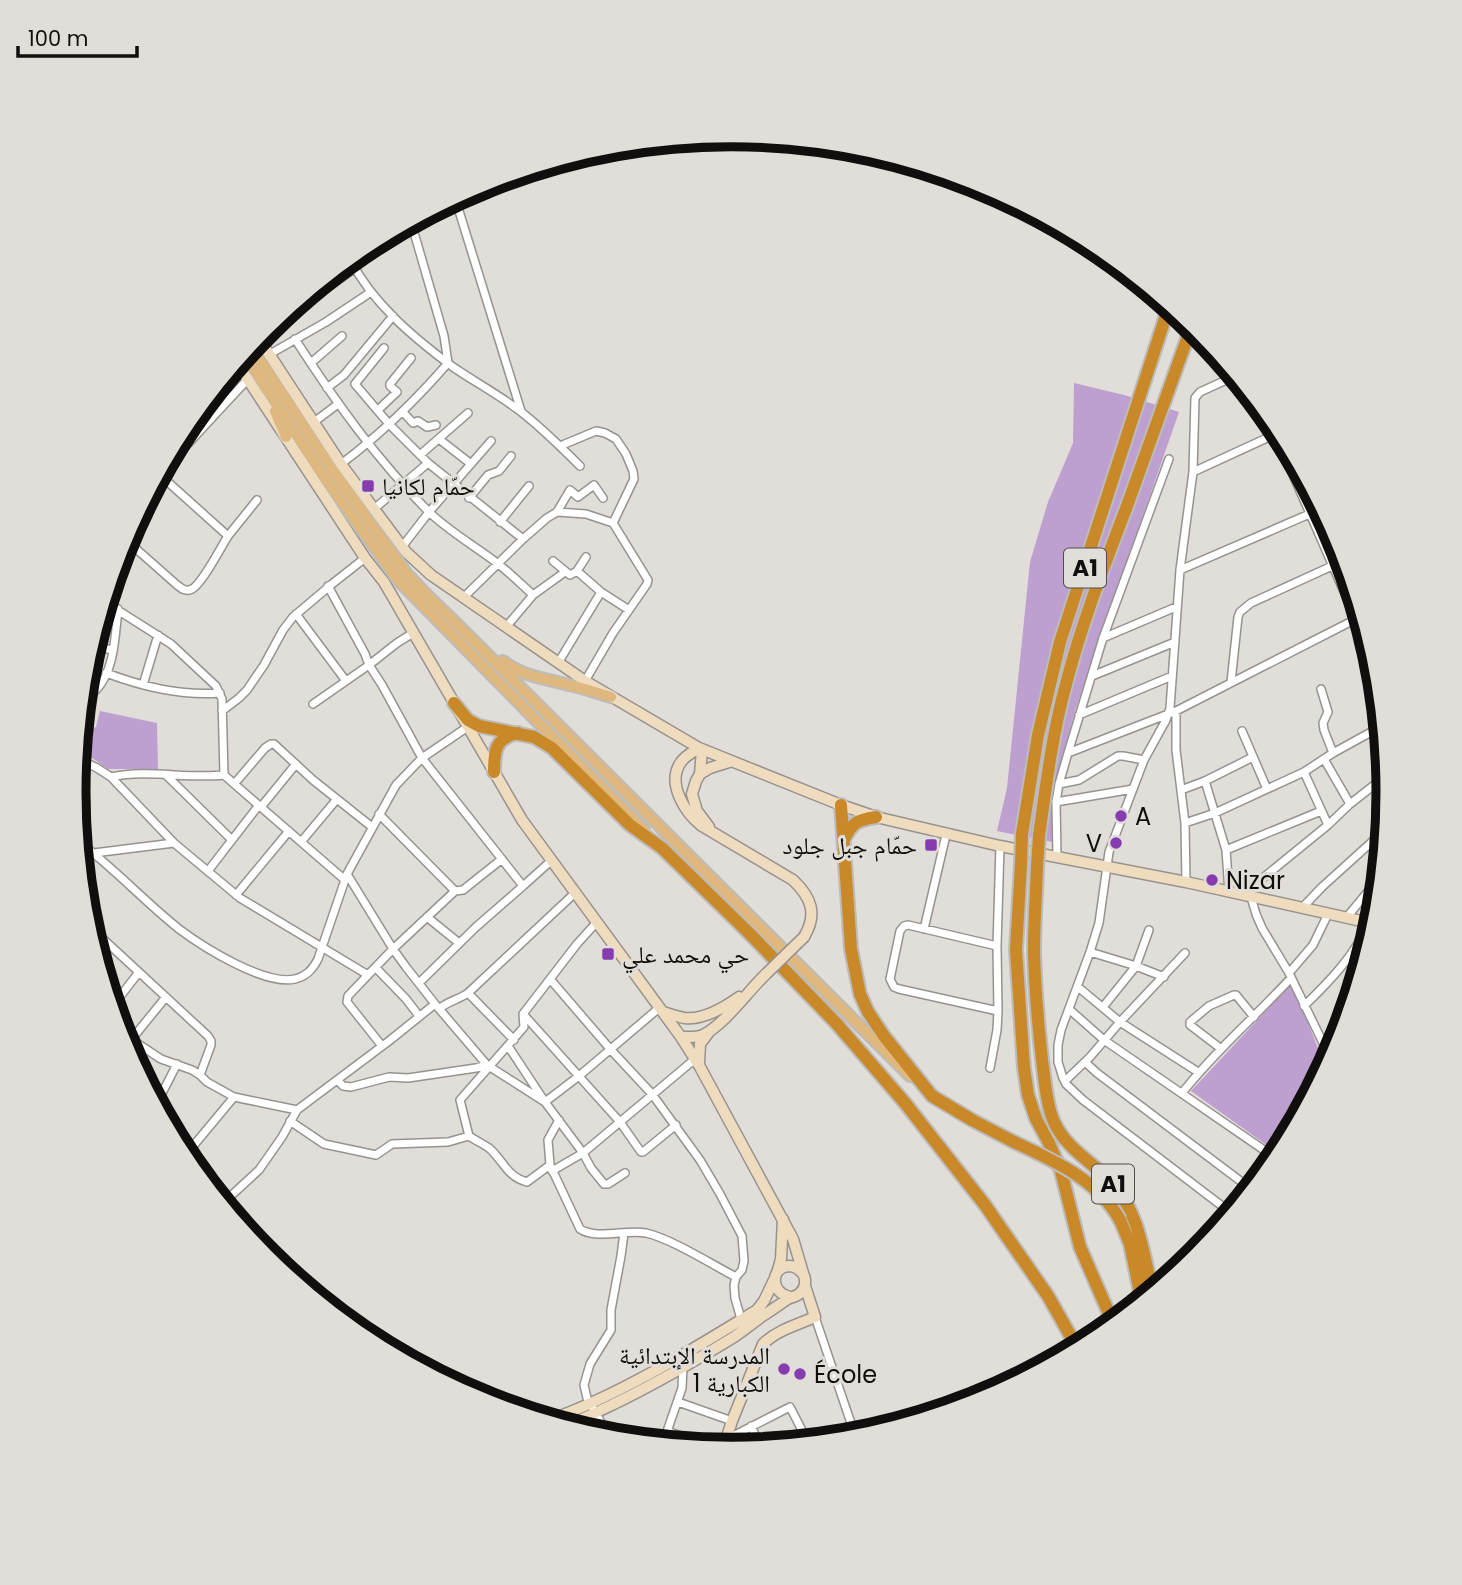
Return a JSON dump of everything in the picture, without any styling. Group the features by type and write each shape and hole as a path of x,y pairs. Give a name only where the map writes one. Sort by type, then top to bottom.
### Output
{"highway":[{"name":"A1","path":"1109,1314 1080,1247 1061,1171 1036,1119 1028,1095 1016,950 1021,834 1038,735 1060,642 1166,317"},
{"name":"A1","path":"1151,1282 1139,1230 1127,1203 1107,1178 1067,1143 1051,1114 1040,1042 1034,952 1037,867 1054,737 1064,690 1089,604 1188,337"},
{"path":"454,703 468,720 479,726 521,733 552,748 630,825 662,848 827,1013 905,1103 985,1205 1048,1296 1073,1339"},
{"path":"494,772 494,757 501,740 521,733"},
{"path":"841,805 851,949 855,977 868,1012 932,1096 972,1121 1061,1165 1084,1179 1105,1199 1120,1220 1130,1244 1140,1291"},
{"path":"844,840 854,824 876,817"}],"main road":[{"path":"265,347 341,464 401,547 430,575 585,681 701,749 876,817 946,835 1186,882 1363,921"},
{"path":"257,355 331,468 407,574 932,1096"},
{"path":"250,363 322,474 398,581 662,848"},
{"path":"242,372 365,558 384,582 523,820 697,1063 793,1239 814,1315"},
{"path":"261,380 286,437"},
{"path":"467,634 513,669 534,678 611,697"},
{"path":"700,774 701,749"},
{"path":"680,1036 698,1036 727,1016 810,928 808,898 799,885 702,826 681,801 677,790 677,769 681,760 701,749"},
{"path":"712,831 693,802 695,781 710,768 730,762"},
{"path":"661,1010 683,1018 700,1016 723,1007 753,986"},
{"path":"680,1036 688,1025 700,1016"},
{"path":"697,1063 700,1044 712,1028"},
{"path":"576,1419 757,1310 776,1276 781,1259 783,1219"},
{"path":"803,1273 790,1266 783,1268 776,1276 775,1286 783,1296 791,1297 814,1315"},
{"path":"565,1416 594,1408 649,1386 736,1335 800,1293 805,1286"},
{"path":"726,1438 763,1345 770,1337 814,1315"}],"street":[{"path":"458,208 521,412"},
{"path":"414,231 444,336 448,363"},
{"path":"355,269 371,292 393,316 433,352 521,412 580,466"},
{"path":"270,354 336,317 371,292"},
{"path":"327,388 344,375 393,316"},
{"path":"311,363 342,336"},
{"path":"295,339 368,444 429,512 497,563 533,595"},
{"path":"384,348 355,384 389,424 428,463 523,539"},
{"path":"378,410 397,392 390,384 411,358"},
{"path":"341,464 403,412 448,363"},
{"path":"189,442 247,380"},
{"path":"1186,882 1185,823 1172,712 1176,607 1193,472 1195,398 1200,391 1227,380"},
{"path":"314,422 338,404"},
{"path":"403,412 413,423 418,421 428,427 436,425"},
{"path":"420,455 468,414"},
{"path":"560,446 596,431 611,436 622,446 631,464 634,479 613,523"},
{"path":"1193,472 1270,437"},
{"path":"439,439 471,464"},
{"path":"401,547 491,441"},
{"path":"469,498 488,475 499,471 511,456"},
{"path":"1057,857 1056,802 1059,784 1103,638 1169,459"},
{"path":"374,509 428,463"},
{"path":"166,481 228,536"},
{"path":"463,598 523,539 557,512 569,490 578,497 594,485 603,498"},
{"path":"500,522 529,486"},
{"path":"1300,488 1345,594"},
{"path":"134,547 181,589 191,590 200,582 228,536 257,500"},
{"path":"557,512 586,514 613,523 648,580 585,681"},
{"path":"1180,570 1310,514"},
{"path":"554,561 570,575 577,571 586,557"},
{"path":"222,710 247,690 287,624 296,614 365,558"},
{"path":"1231,682 1240,612 1251,603 1332,566"},
{"path":"577,571 601,592 629,610"},
{"path":"506,627 533,595 565,572"},
{"path":"328,586 422,758 523,886"},
{"path":"558,663 601,592"},
{"path":"113,607 158,635 211,680 220,693 224,775"},
{"path":"1103,638 1176,607"},
{"path":"296,614 346,681"},
{"path":"96,689 106,673 113,650 111,616"},
{"path":"1068,753 1172,712 1353,621"},
{"path":"313,704 413,633"},
{"path":"143,685 158,635"},
{"path":"1092,676 1175,642"},
{"path":"103,648 113,650"},
{"path":"106,673 143,685 183,693 220,693"},
{"path":"1079,715 1172,676"},
{"path":"1321,689 1328,712 1323,723 1324,730 1334,753"},
{"path":"1172,712 1144,760 1108,852 1101,910 1090,952 1058,1045 1058,1062 1065,1081 1083,1100 1225,1207"},
{"path":"88,849 181,930 254,972 284,980 295,979 313,968 323,947 346,877 396,785 422,758 469,726"},
{"path":"1242,731 1267,789"},
{"path":"1185,823 1215,813 1304,772 1373,731"},
{"path":"234,783 271,744 278,747 372,827"},
{"path":"1059,784 1079,780 1118,756 1144,760"},
{"path":"1181,790 1253,757"},
{"path":"1324,759 1350,804"},
{"path":"87,763 111,777 174,843 236,895 368,975"},
{"path":"208,871 296,764"},
{"path":"1304,772 1328,825"},
{"path":"111,777 131,774 224,775 346,877 393,949 488,1066 545,1102"},
{"path":"166,775 232,841"},
{"path":"1205,781 1226,850 1229,892"},
{"path":"1324,1045 1246,896 1376,784"},
{"path":"1056,802 1133,789"},
{"path":"301,842 337,799"},
{"path":"1226,850 1321,811"},
{"path":"379,814 455,891"},
{"path":"236,895 289,831"},
{"path":"924,929 946,835"},
{"path":"1302,908 1375,839"},
{"path":"94,853 174,843"},
{"path":"990,1068 998,1011 1000,846"},
{"path":"382,1046 347,1002 348,996 455,891 465,889 502,859"},
{"path":"419,983 459,943 552,860"},
{"path":"1347,917 1369,891"},
{"path":"229,1197 259,1170 297,1110 419,1016 468,993 576,892"},
{"path":"1181,1093 1220,1048 1254,1017 1290,976 1313,945 1328,914"},
{"path":"427,917 459,943"},
{"path":"596,923 523,1014 524,1027 460,1100 469,1136 488,1148 503,1166 524,1182 531,1180 583,1153 652,1094 697,1063"},
{"path":"997,946 908,925 902,928 890,979 894,987 998,1011"},
{"path":"1103,1007 1136,966 1149,930"},
{"path":"103,939 208,1036 211,1045 200,1075"},
{"path":"1304,1006 1357,947"},
{"path":"1090,952 1164,977"},
{"path":"1065,1081 1185,954"},
{"path":"376,968 419,1016"},
{"path":"119,998 139,972"},
{"path":"550,979 611,1051 652,1094 713,1182 742,1236 744,1261 742,1270 736,1277 735,1298 741,1319"},
{"path":"1078,987 1119,1022 1198,1072"},
{"path":"468,993 511,1043 545,1102 604,1184 625,1173"},
{"path":"1220,1048 1190,1026 1190,1022 1209,1006 1234,995 1254,1017"},
{"path":"134,1036 166,998"},
{"path":"1069,1009 1104,1040 1268,1152"},
{"path":"545,1102 661,1010"},
{"path":"523,1014 620,1122 642,1153 676,1125"},
{"path":"137,1044 161,1059 200,1075 234,1097 297,1110"},
{"path":"1085,1062 1246,1180"},
{"path":"161,1095 177,1064"},
{"path":"337,1080 343,1086 351,1087 389,1077 408,1078 488,1066"},
{"path":"192,1148 234,1097"},
{"path":"558,1120 548,1140 551,1168 580,1229 592,1233 646,1233 736,1277"},
{"path":"290,1121 324,1144 376,1155 392,1144 448,1142 469,1136"},
{"path":"603,1425 587,1398 584,1385 590,1364 611,1330 611,1310 624,1233"},
{"path":"814,1315 852,1426"},
{"path":"675,1435 667,1431 682,1388 683,1367"},
{"path":"678,1402 732,1421"},
{"path":"733,1438 790,1407 803,1433"},
{"path":"751,1426 756,1437"}],"shaded area":[{"path":"1074,383 1179,412 1075,711 1065,748 1057,805 1058,843 997,831 1007,788 1030,562 1048,502 1073,443"},
{"path":"100,711 157,723 158,769 108,769 87,756 89,729 96,727"},
{"path":"1292,983 1320,1054 1310,1078 1270,1148 1191,1091"}],"place":[{"name":"حمّام لكانيا","path":"368,486"},
{"name":"A","path":"1121,816"},
{"name":"V","path":"1116,843"},
{"name":"حمّام جبل جلود","path":"931,845"},
{"name":"Nizar","path":"1212,880"},
{"name":"حي محمد علي","path":"608,954"},
{"name":"المدرسة الإبتدائية الكبارية 1","path":"784,1369"},
{"name":"École","path":"800,1374"}]}
